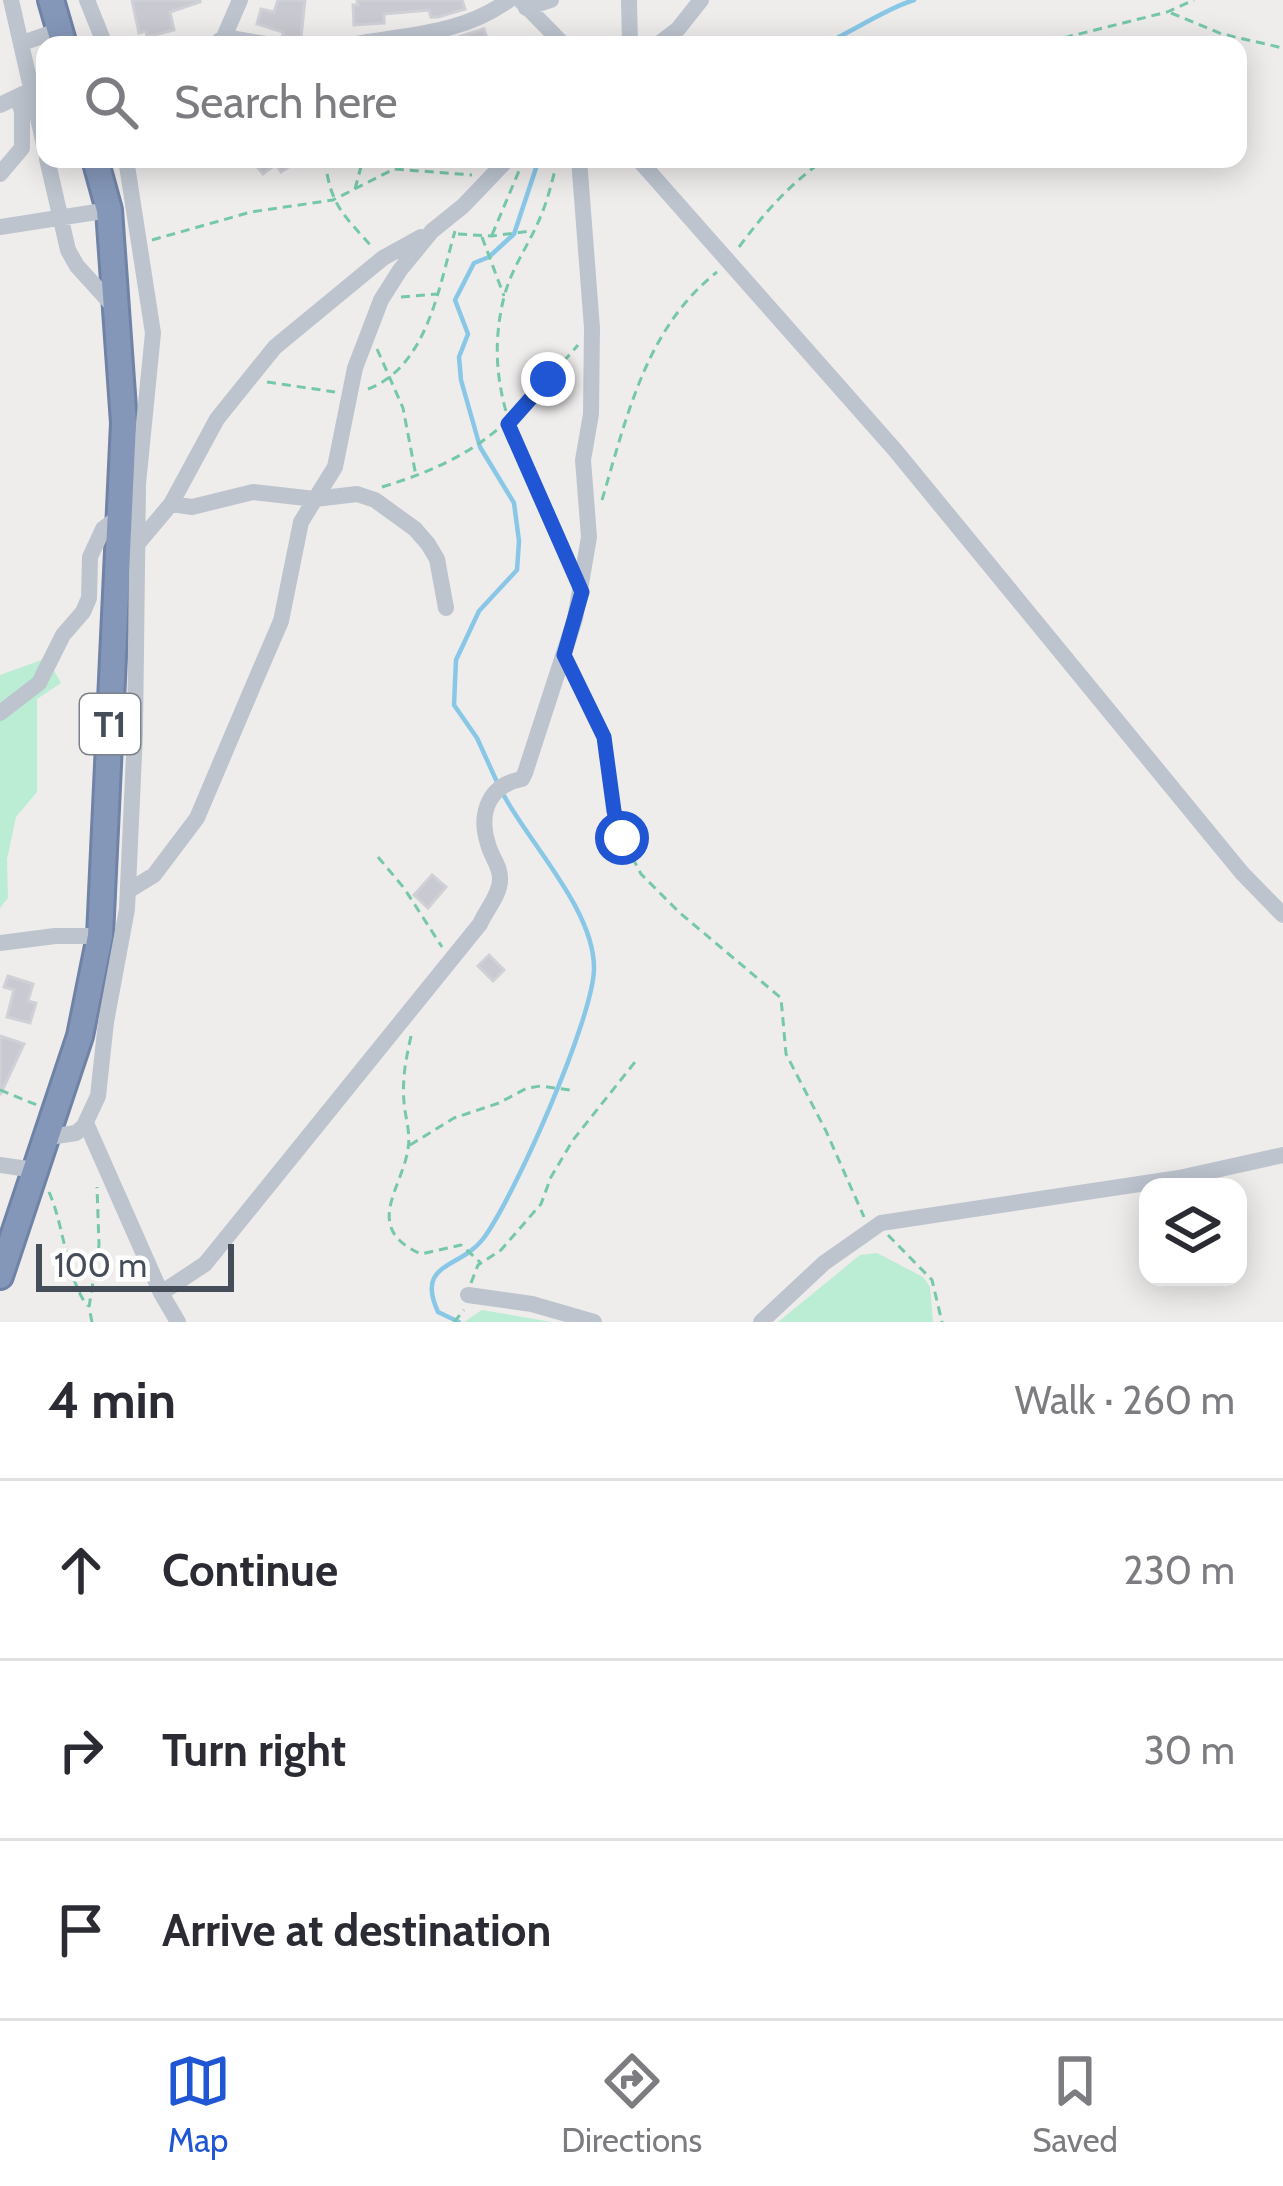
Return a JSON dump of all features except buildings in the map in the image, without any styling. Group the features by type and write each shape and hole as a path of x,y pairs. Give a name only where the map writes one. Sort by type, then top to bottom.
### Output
{"highway":[{"path":"51,0 61,36"},
{"name":"T1","path":"0,1276 80,1036 100,936 124,423 118,311 101,168"}],"street":[{"path":"0,174 22,148 22,111 17,97 22,43 11,0"},
{"path":"88,0 102,36"},
{"path":"222,36 240,0"},
{"path":"415,36 451,31 518,3 551,0"},
{"path":"629,0 630,36"},
{"path":"668,36 701,0"},
{"path":"518,3 554,36"},
{"path":"22,43 36,41"},
{"path":"17,97 36,132"},
{"path":"49,168 68,250 118,311"},
{"path":"52,1125 76,1133 98,1096 128,892 138,484 153,333 127,168"},
{"path":"139,542 171,504 217,418 274,347 382,258 432,231 499,168"},
{"path":"160,1293 205,1264 480,923 500,886 487,844 486,805 499,786 522,778 582,592 589,536 583,460 591,414 592,328 580,168"},
{"path":"646,168 909,467 1242,872 1283,915"},
{"path":"0,227 109,210"},
{"path":"128,892 154,875 197,818 281,621 298,536 335,467 349,392 381,300 432,231"},
{"path":"171,504 192,507 253,492 315,499 357,494 375,500 428,544 437,559 446,608"},
{"path":"0,713 39,683 63,635 83,613 89,598 91,556 99,535 119,517"},
{"path":"0,942 100,936"},
{"path":"86,1123 170,1320"},
{"path":"760,1322 824,1263 875,1227 1179,1178 1283,1155"},
{"path":"0,1165 35,1170"},
{"path":"468,1295 532,1304 594,1322"}],"path":[{"path":"1071,36 1167,12 1194,0"},
{"path":"1167,12 1231,36"},
{"path":"1247,40 1283,48"},
{"path":"328,168 341,216 382,258"},
{"path":"354,190 360,168"},
{"path":"139,245 251,212 333,200 394,169 454,175 488,168"},
{"path":"492,236 520,168"},
{"path":"555,168 542,215 520,251 504,296 496,358 508,424 582,592"},
{"path":"600,505 655,343 672,315 728,262 764,213 813,168"},
{"path":"249,377 311,391 349,392 392,378 424,330 463,206"},
{"path":"454,234 532,231"},
{"path":"482,236 504,296"},
{"path":"381,300 437,294"},
{"path":"357,494 416,478 480,447 508,424 592,328"},
{"path":"367,335 392,378 411,437 416,478"},
{"path":"564,655 604,737 614,811 641,874 781,998 786,1054 875,1227 932,1280 942,1322"},
{"path":"377,857 404,888 449,958"},
{"path":"412,1004 403,1071 409,1146 388,1202 394,1232 409,1249 421,1254 461,1245 481,1263"},
{"path":"454,1322 465,1308 474,1272 508,1243 541,1204 574,1140 635,1062"},
{"path":"409,1146 454,1118 527,1088 570,1090"},
{"path":"0,1090 52,1125"},
{"path":"35,1170 52,1198 71,1272 92,1322"},
{"path":"89,1307 99,1245 97,1184"}],"green space":[{"path":"47,658 61,683 37,699 37,792 16,817 7,859 8,898 0,908 0,675"},
{"path":"877,1253 923,1277 930,1287 933,1322 778,1322 860,1255"},
{"path":"482,1310 551,1322 464,1322"}],"waterway":[{"path":"839,36 914,0"},
{"path":"497,782 477,738 454,705 456,660 479,611 517,570 519,541 514,503 480,447 461,380 459,357 468,334 455,300 474,263 489,257 514,234 536,168"},
{"path":"459,1322 438,1312 432,1284 443,1268 483,1239 513,1187 567,1066 594,969 584,923 502,792"}],"route":[{"path":"548,379 508,424 582,592 564,655 604,737 622,838"}]}
